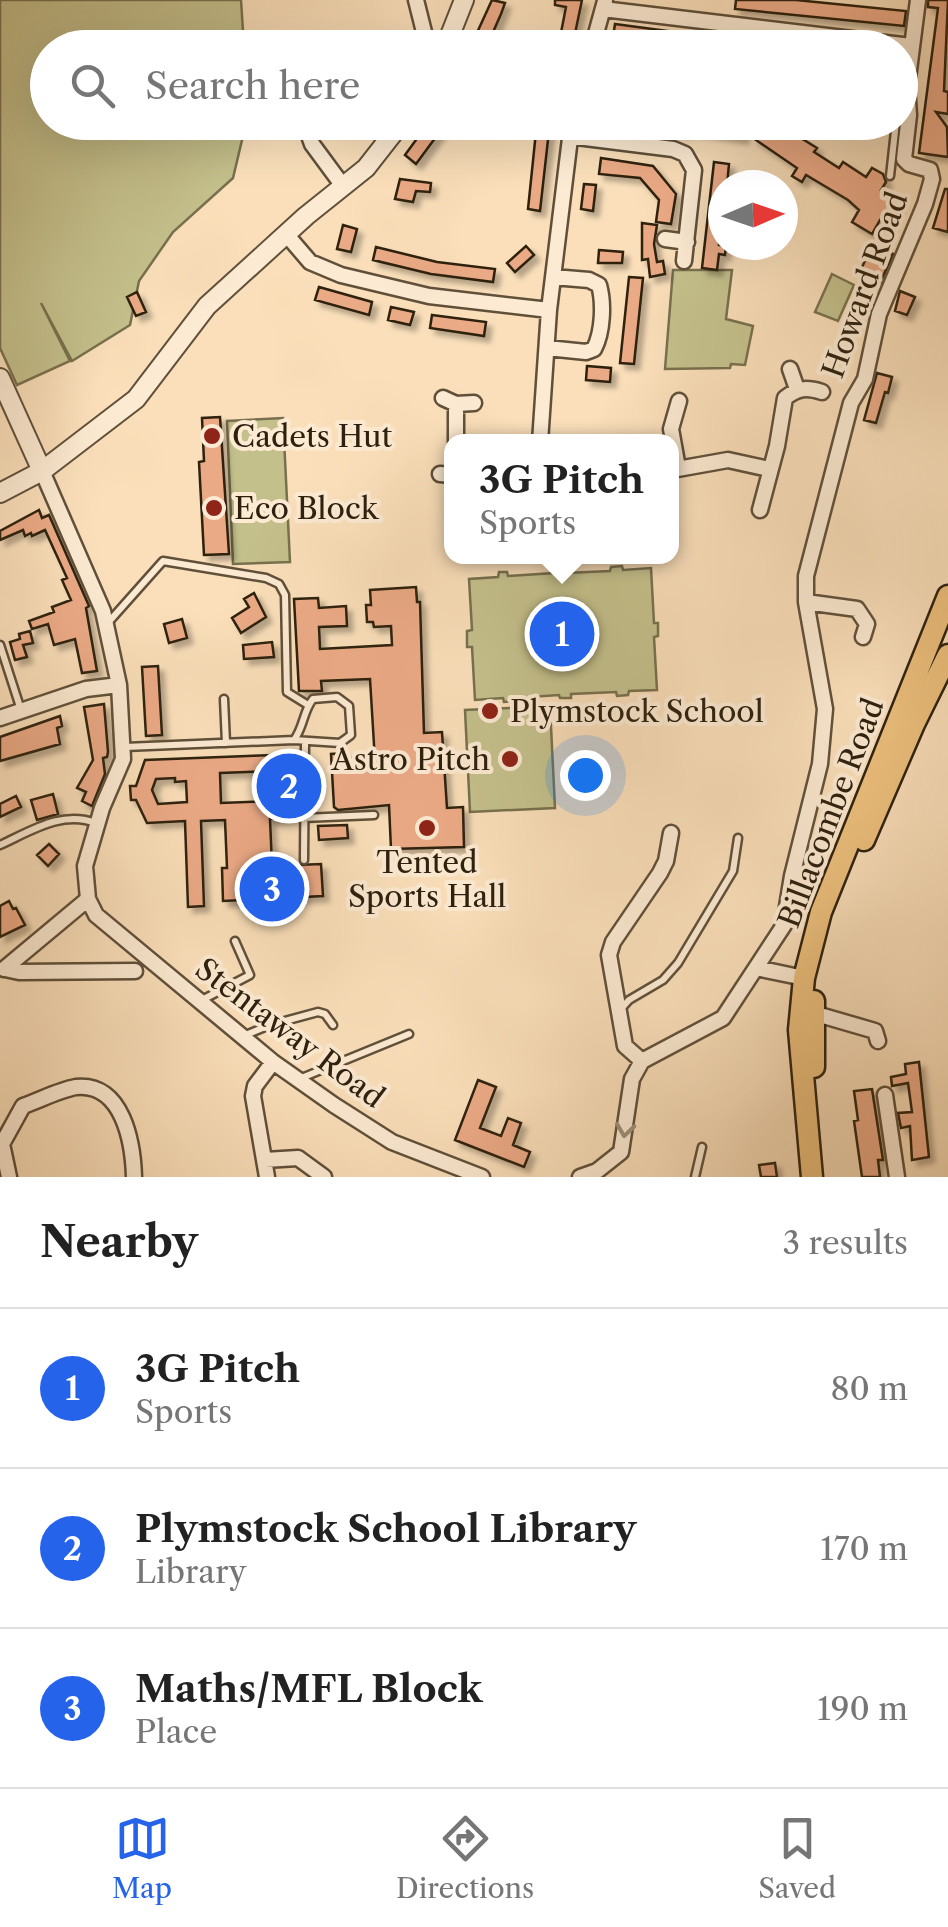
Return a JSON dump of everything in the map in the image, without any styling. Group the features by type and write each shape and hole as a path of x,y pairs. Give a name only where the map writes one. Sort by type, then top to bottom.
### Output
{"main road":[{"name":"Billacombe Road","path":"812,1177 799,1030 804,978 820,912 948,596"},
{"name":"Billacombe Road","path":"825,1177 813,1013 831,921 914,724 948,656"}],"street":[{"path":"416,0 424,30"},
{"path":"452,30 464,0"},
{"name":"Howard Road","path":"913,30 918,0"},
{"path":"597,30 604,4 794,30"},
{"path":"311,140 343,186"},
{"path":"0,493 42,470 136,399 207,306 366,168 388,140"},
{"path":"541,434 549,310 569,140"},
{"path":"627,140 685,154 694,170 684,261"},
{"name":"Howard Road","path":"642,1062 723,1018 784,925 820,764 824,709 806,602 806,576 851,403 865,378 880,314 932,179 930,170 904,159 904,140"},
{"path":"286,234 310,262 341,274 430,296 549,310"},
{"path":"665,239 686,242"},
{"path":"546,348 586,352 594,349 599,340 599,284 553,277"},
{"path":"790,369 797,390"},
{"path":"0,378 106,624 120,685 124,747 124,759 97,824 85,866 88,899 2,971"},
{"path":"760,510 785,398 808,388 822,392"},
{"path":"455,434 450,401 474,402"},
{"path":"672,434 678,401"},
{"path":"652,426 671,428"},
{"path":"679,468 728,460 769,468"},
{"path":"806,602 857,608 867,624 864,637"},
{"path":"0,718 86,689 120,685"},
{"path":"580,1177 598,1171 621,1152 632,1080 642,1062 625,1046 610,955 613,942 666,862 671,833"},
{"name":"Stentaway Road","path":"88,899 108,928 298,1080 392,1142 451,1171 482,1177"},
{"path":"756,968 804,978"},
{"path":"2,971 134,971"},
{"path":"813,1013 875,1031 878,1041"},
{"path":"267,1177 253,1096 255,1086 273,1062"},
{"path":"8,1177 2,1144 23,1106 86,1087 103,1094 125,1118 134,1177"},
{"path":"885,1094 897,1177"},
{"path":"265,1160 298,1158 324,1177"}],"lane":[{"path":"890,176 894,140"},
{"path":"106,624 163,561 266,578 278,584 284,595 286,692 308,704"},
{"path":"0,645 21,711"},
{"path":"124,747 294,740 340,743 350,735 349,706 337,697 313,698 294,740"},
{"path":"224,699 226,743"},
{"path":"304,860 305,743"},
{"path":"303,818 374,815"},
{"path":"0,845 64,818 77,816 97,824"},
{"path":"618,1012 629,1000 663,980 678,964 723,891 735,862 738,838"},
{"path":"199,1002 250,975 234,941"},
{"path":"242,1037 318,1012 325,1014 333,1025"},
{"path":"298,1080 409,1034"},
{"path":"695,1177 702,1147"}],"shaded area":[{"path":"0,0 241,0 243,30 30,30 30,140 242,140 233,178 173,232 139,281 130,325 72,361 41,303 70,361 17,385 0,348"},
{"path":"673,270 732,270 726,319 753,326 745,365 665,369"},
{"path":"832,274 854,285 838,321 815,312"},
{"path":"283,418 290,562 233,564 227,421"},
{"path":"622,566 623,570 651,568 654,623 658,623 658,636 654,637 657,690 629,691 628,695 617,696 616,692 571,694 571,698 515,698 504,702 503,698 475,700 472,647 467,647 467,631 472,630 469,579 498,577 499,572 507,572 508,576 565,569 566,573 610,571 611,567"},
{"name":"Astro Pitch","path":"550,706 555,808 470,812 465,710"}],"building":[{"path":"492,0 505,3 494,30 478,30"},
{"path":"555,0 582,0 576,30 562,30 566,7 555,5"},
{"path":"736,0 796,0 906,11 904,26 735,9"},
{"path":"928,0 948,0 944,91 948,92 948,114 936,112 947,127 948,157 919,153 938,8 928,7"},
{"path":"615,24 660,30 614,30"},
{"path":"416,140 434,140 416,164 405,155"},
{"path":"535,140 548,140 540,211 528,209"},
{"path":"756,140 804,140 817,148 814,152 839,168 843,162 866,177 872,168 883,174 886,182 881,190 900,201 886,224 880,220 872,234 852,222 859,210 848,200 806,175 802,182 796,170"},
{"path":"601,158 653,166 676,194 671,224 656,222 659,200 640,178 599,174"},
{"path":"714,162 729,164 728,170 713,170"},
{"path":"400,179 431,183 430,192 416,191 413,202 395,199"},
{"path":"584,184 596,185 593,211 581,209"},
{"path":"948,189 948,232 933,228"},
{"path":"708,215 708,260 718,260 717,270 702,268"},
{"path":"642,223 657,225 654,244 657,262 663,261 665,274 650,277 648,259 642,260"},
{"path":"343,225 357,229 351,252 337,249"},
{"path":"872,245 893,254 880,283 859,274"},
{"path":"526,246 534,255 515,272 507,263"},
{"path":"376,247 437,262 495,269 493,282 431,274 373,260"},
{"path":"599,250 623,252 622,263 598,263"},
{"path":"629,277 643,278 634,364 620,363"},
{"path":"319,287 372,302 369,315 315,300"},
{"path":"900,291 915,297 907,315 895,311"},
{"path":"137,292 146,312 136,316 127,297"},
{"path":"391,307 414,312 410,325 388,320"},
{"path":"432,315 486,322 484,336 430,328"},
{"path":"587,366 611,368 610,382 586,380"},
{"path":"877,373 892,377 876,423 864,420"},
{"name":"Eco Block","path":"220,417 229,554 204,555 199,462 204,461 202,418"},
{"path":"39,510 42,518 49,515 89,606 86,608 97,671 82,673 75,639 54,645 48,624 32,629 29,621 54,612 52,607 71,600 62,580 67,578 45,530 25,536 23,530 0,540 0,531"},
{"path":"416,587 420,602 424,733 442,732 447,808 463,807 464,847 391,849 389,805 338,810 334,807 331,754 345,753 346,758 356,758 356,762 375,761 370,679 321,681 322,691 299,691 294,599 318,598 319,608 346,606 347,626 319,627 320,649 392,645 391,626 374,627 373,622 367,622 370,590"},
{"path":"254,593 266,617 241,633 232,618 249,607 244,599"},
{"path":"182,619 187,638 169,643 164,624"},
{"path":"30,631 33,643 23,645 27,657 15,660 10,642"},
{"path":"272,642 274,657 244,659 243,645"},
{"path":"158,666 162,735 146,736 142,667"},
{"path":"104,704 108,752 103,758 105,774 92,806 82,801 86,792 77,788 93,760 84,707"},
{"path":"60,716 60,744 0,761 0,737"},
{"path":"297,757 298,814 270,819 272,866 321,864 323,896 223,901 222,868 227,868 225,820 201,821 204,906 188,907 185,821 147,823 136,800 131,800 130,786 136,786 145,760","holes":["273,771 274,801 221,803 220,773","175,778 175,782 186,781 187,802 158,804 152,790 156,779"]},
{"path":"53,794 58,814 37,820 31,800"},
{"path":"16,796 21,807 0,817 0,804"},
{"path":"347,825 348,838 319,840 318,826"},
{"path":"49,844 59,854 48,866 37,855"},
{"path":"9,901 25,925 0,937 0,906"},
{"path":"919,1062 929,1157 912,1160 910,1126 901,1128 898,1113 912,1112 908,1083 892,1086 891,1077 906,1074 905,1064"},
{"path":"478,1080 496,1087 480,1128 501,1136 508,1118 521,1123 513,1145 530,1152 524,1167 455,1140"},
{"path":"872,1089 883,1160 878,1160 880,1177 862,1177 854,1091"},
{"path":"775,1163 777,1177 761,1177 759,1165"}],"place":[{"name":"Cadets Hut","path":"212,436"},
{"name":"Eco Block","path":"214,508"},
{"name":"3G Pitch","path":"562,634"},
{"name":"Plymstock School","path":"490,711"},
{"name":"Astro Pitch","path":"510,759"},
{"name":"Plymstock School Library","path":"289,786"},
{"name":"Tented Sports Hall","path":"427,828"},
{"name":"Maths/MFL Block","path":"272,889"}]}
